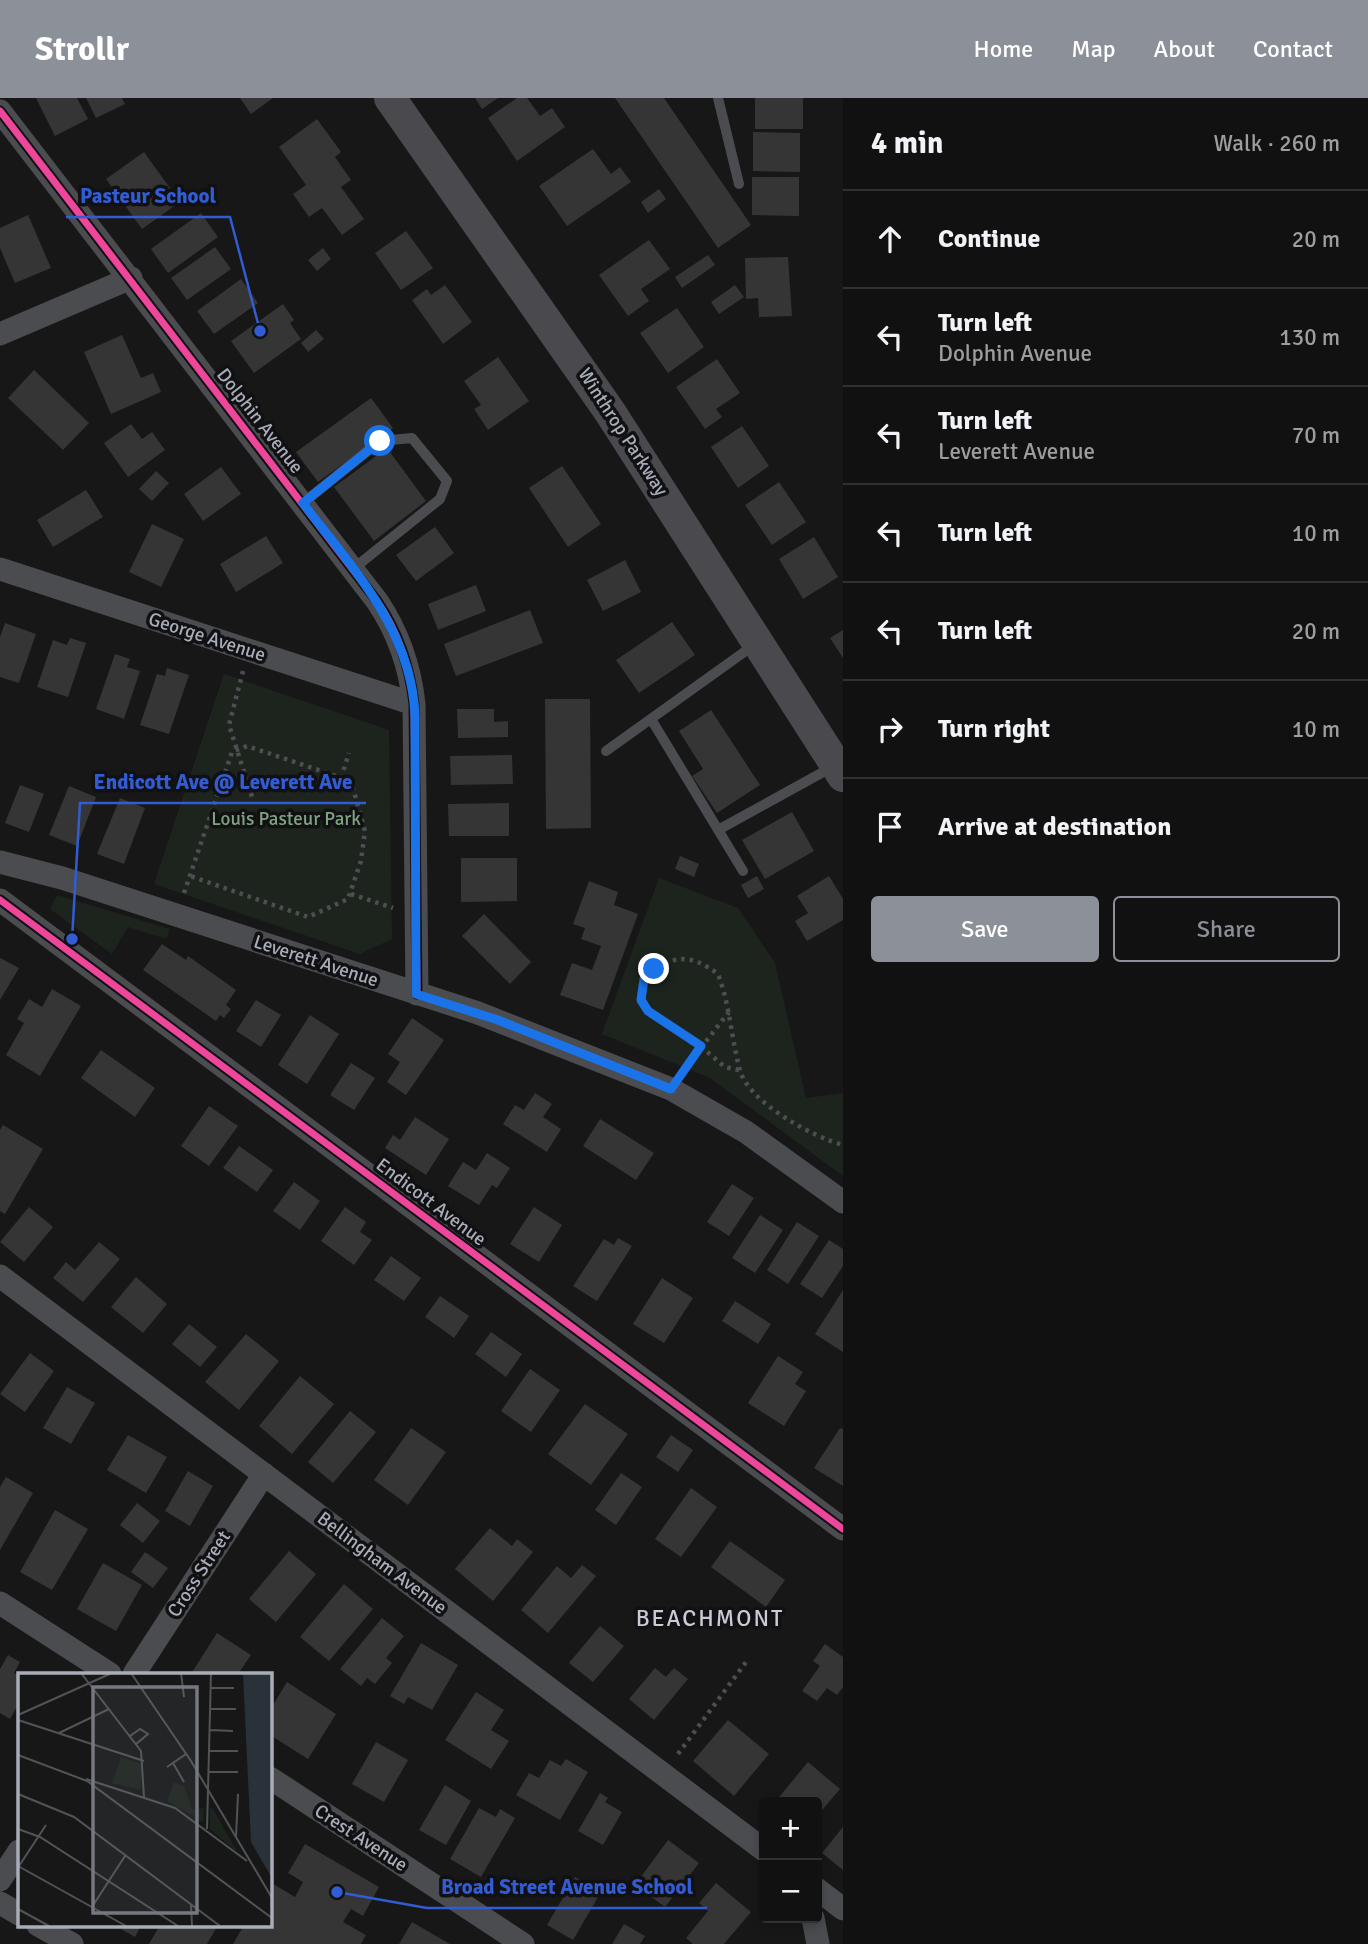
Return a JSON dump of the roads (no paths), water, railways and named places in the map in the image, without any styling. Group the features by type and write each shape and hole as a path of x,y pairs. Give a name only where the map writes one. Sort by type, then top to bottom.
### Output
{"main road":[{"name":"Winthrop Parkway","path":"390,98 548,320 759,641 840,770"}],"street":[{"name":"Dolphin Avenue","path":"0,111 303,503 392,626 408,670 414,704 416,994"},
{"path":"0,334 131,278"},
{"name":"George Avenue","path":"0,569 414,704"},
{"name":"Leverett Avenue","path":"0,862 75,882 498,1020 671,1089 746,1132 843,1202"},
{"name":"Endicott Avenue","path":"0,900 843,1529"},
{"name":"Bellingham Avenue","path":"0,1276 759,1846"},
{"name":"Cross Street","path":"135,1673 264,1474"},
{"path":"0,1603 107,1673"},
{"name":"Crest Avenue","path":"271,1780 523,1944"},
{"path":"0,1880 18,1853"},
{"path":"822,1893 843,1909"},
{"path":"0,1903 18,1913"},
{"path":"814,1923 818,1944"},
{"path":"40,1926 72,1944"}],"lane":[{"path":"718,98 739,184"},
{"path":"303,503 380,441 412,438 447,481 440,499 353,569"},
{"path":"606,751 759,641"},
{"path":"651,719 743,871"},
{"path":"718,830 840,770"}],"place":[{"name":"Pasteur School","path":"260,331"},
{"name":"Endicott Ave @ Leverett Ave","path":"72,939"},
{"name":"Broad Street Avenue School","path":"337,1892"}],"district":[{"name":"BEACHMONT","path":"710,1618"}],"park label":[{"name":"Louis Pasteur Park","path":"286,819"}]}
